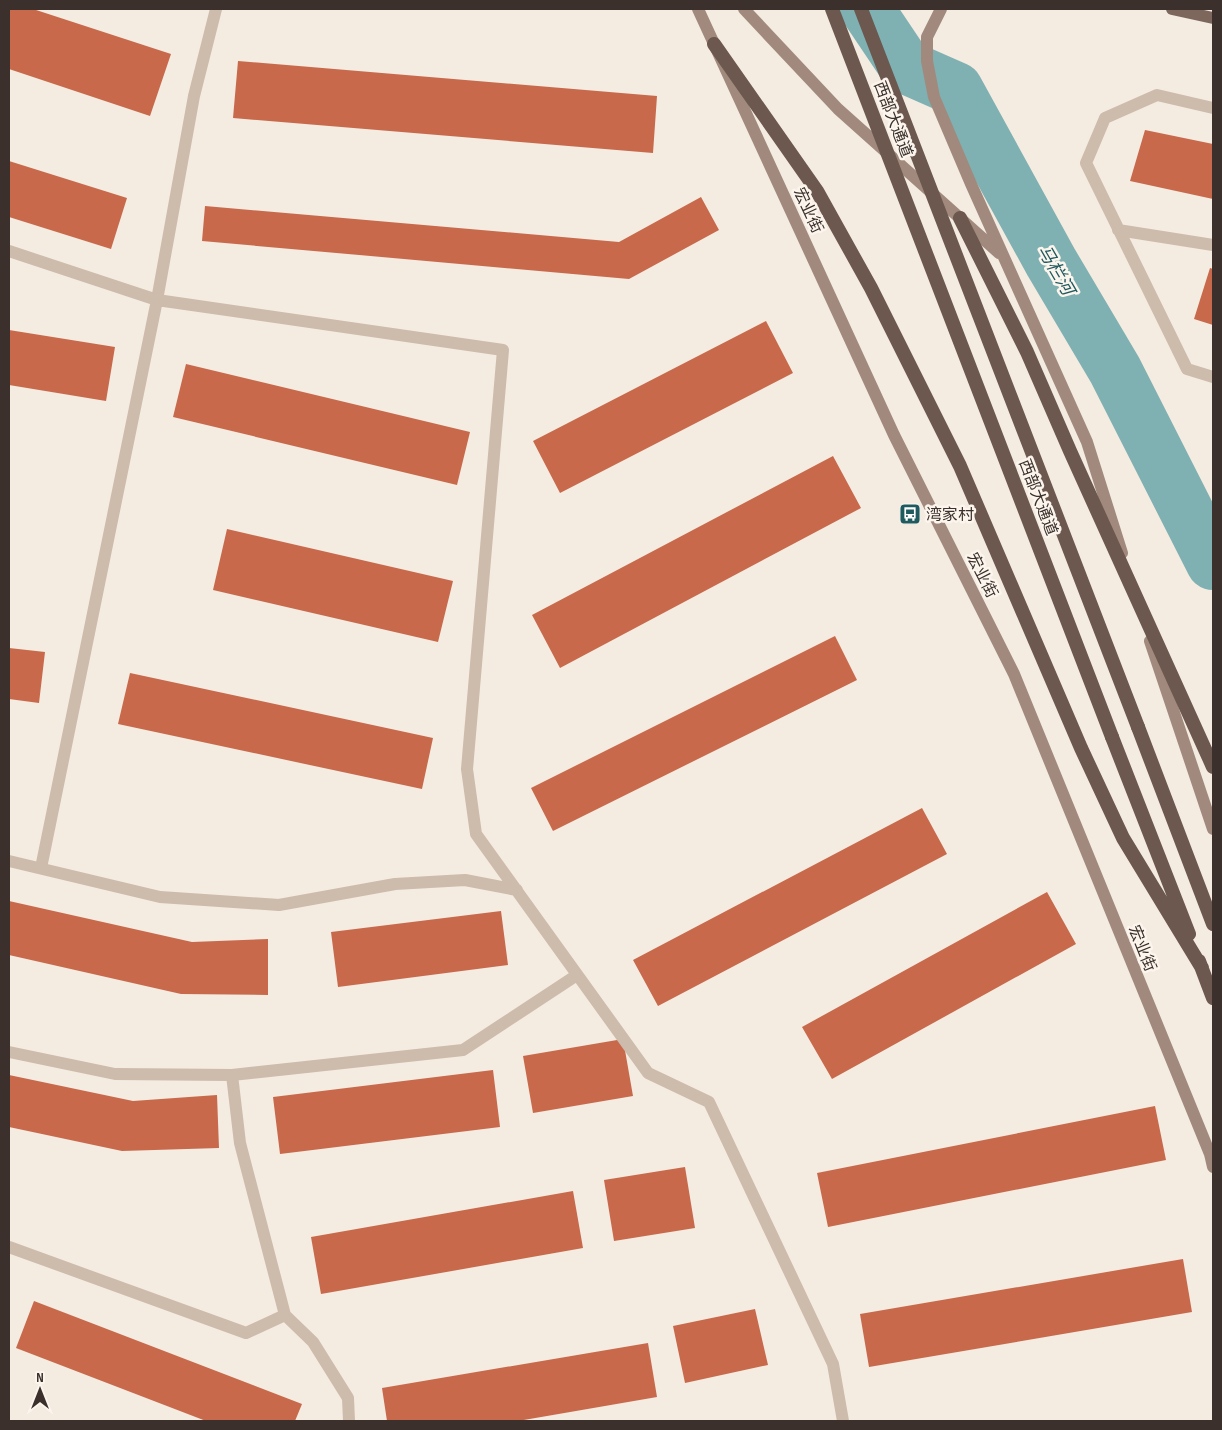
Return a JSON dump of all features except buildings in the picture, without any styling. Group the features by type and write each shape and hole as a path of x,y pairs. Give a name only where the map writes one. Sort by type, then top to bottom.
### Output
{"highway":[{"name":"西部大通道","path":"832,9 1213,998"},
{"name":"西部大通道","path":"861,9 1213,924"},
{"path":"714,44 816,191 871,288 960,466 1123,838 1202,968"},
{"path":"960,218 1027,352 1213,767"}],"main road":[{"name":"宏业街","path":"698,9 894,435 1014,674 1210,1154 1213,1167"},
{"path":"744,9 838,108 1003,256"},
{"path":"941,9 926,37 926,61 934,97 1087,442 1213,829"},
{"path":"1172,9 1213,18"}],"street":[{"path":"41,868 157,300 194,96 216,9"},
{"path":"1213,108 1157,95 1106,118 1086,163 1187,369 1213,378"},
{"path":"1118,230 1213,244"},
{"path":"9,251 157,300 503,350 467,768 476,834 648,1072 709,1102 833,1364 843,1421"},
{"path":"9,861 160,898 279,905 395,884 465,880 517,890"},
{"path":"9,1052 115,1074 232,1074 463,1050 578,975"},
{"path":"232,1074 240,1144 285,1315 313,1342 348,1398 349,1421"},
{"path":"9,1247 246,1333 285,1315"}],"waterway":[{"name":"马栏河","path":"867,9 906,67 956,89 1051,262 1115,370 1213,563"}],"place":[{"name":"湾家村","path":"910,514"}]}
